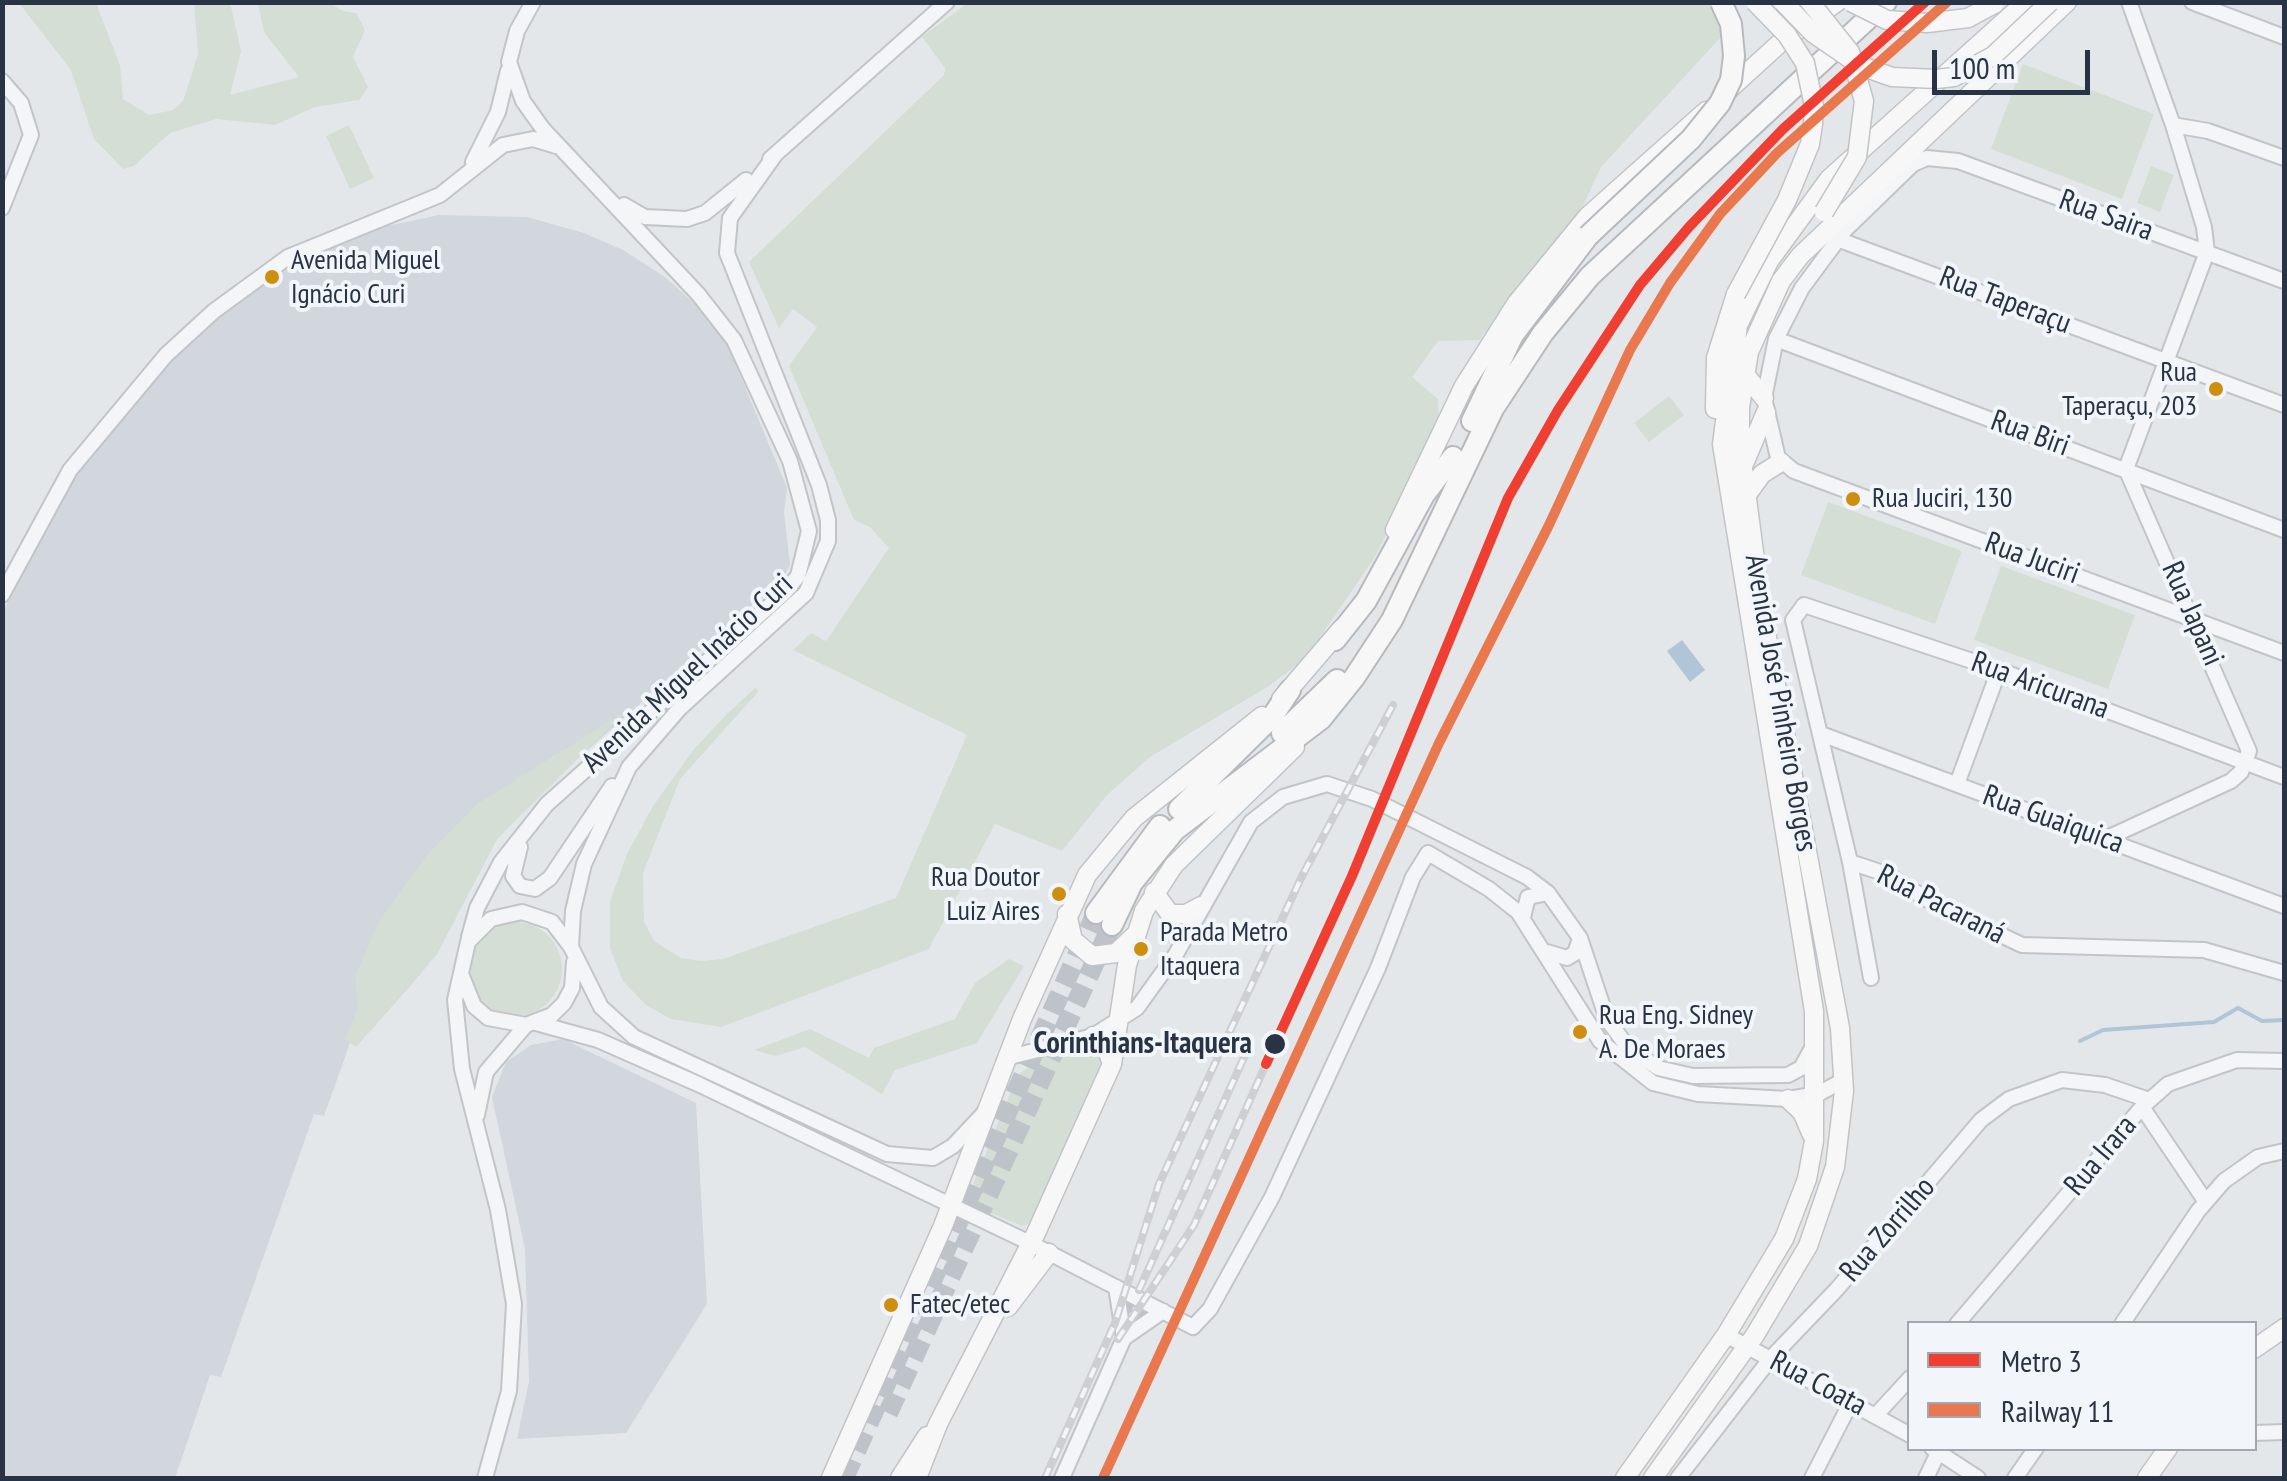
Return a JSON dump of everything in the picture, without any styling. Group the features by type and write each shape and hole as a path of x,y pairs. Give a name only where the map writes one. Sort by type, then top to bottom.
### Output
{"highway":[{"path":"1179,808 1271,742 1344,672 1380,618 1513,335 1588,236 1690,139 1720,103 1731,80 1734,56 1731,24 1721,2"},
{"path":"1472,421 1533,326 1575,274 1699,153 1867,2"},
{"path":"1290,690 1272,716 1140,848 1104,919 1174,830 1321,719 1392,620 1481,432 1553,320 1619,246 1886,2"},
{"path":"1334,640 1366,600 1424,495 1453,456"}],"main road":[{"path":"1721,429 1713,401 1716,358 1736,294 1786,200 1810,144 1814,124 1805,63 1787,34 1755,2"},
{"path":"1782,2 1813,33 1861,66 1892,77 1936,79 1968,71 1993,56 2050,2"},
{"path":"1800,256 1803,244 1857,158 1864,100 1862,78 1850,52 1810,2"},
{"path":"831,1478 951,1205 1006,1058 1087,875 1134,818 1290,690 1334,640 1387,547 1464,386 1516,304 1559,248 1743,74 1837,2"},
{"path":"1851,2 1887,20 1927,23 1968,18 1996,2"},
{"name":"Avenida José Pinheiro Borges","path":"1624,1478 1726,1336 1784,1239 1807,1179 1814,1141 1818,1094 1814,1012 1721,429 1738,325 1791,226 1830,179 2026,2"},
{"name":"Avenida José Pinheiro Borges","path":"1653,1478 1748,1347 1818,1222 1835,1167 1844,1080 1840,1028 1774,678 1746,496 1740,407 1744,373 1762,317 1800,256 2067,2"},
{"path":"1742,466 1765,405 1744,373"},
{"path":"1746,496 1762,474 1781,462"},
{"path":"906,1477 988,1330 1112,1064 1136,932 1154,892 1182,857 1321,719"},
{"path":"1154,892 1170,914 1186,914 1201,906"},
{"path":"1067,913 1072,940 1092,956 1116,953 1136,932"},
{"path":"1814,1012 1831,1014 1840,1028"},
{"path":"1093,1036 1106,1047 1112,1064"},
{"path":"1788,1099 1804,1116 1814,1141"},
{"path":"988,1330 1049,1253"},
{"path":"2257,1348 2284,1328"},
{"path":"1686,1394 1686,1409 1694,1420"},
{"path":"1661,1428 1670,1454"},
{"path":"2147,1478 2166,1451"}],"street":[{"path":"461,178 491,131 518,31 534,2"},
{"path":"607,194 644,217 687,219 719,204 948,2"},
{"path":"2126,470 2207,252 2204,227 2173,125 2130,2"},
{"path":"2192,2 2284,36"},
{"name":"Avenida Miguel Inácio Curi","path":"485,1478 503,1421 515,1329 505,1242 455,1030 454,1000 468,942 488,886 547,804 784,593 798,576 809,531 790,461 734,340 607,194 532,115 509,62"},
{"path":"2,81 20,103 31,135 2,208"},
{"path":"2173,125 2208,130 2284,158"},
{"path":"2,596 30,537 70,470 105,424 190,333 288,258 408,210 461,178 502,145 518,140 543,140 565,150"},
{"name":"Avenida Miguel Inácio Curi","path":"573,952 573,911 584,864 629,767 680,708 806,593 828,541 828,520 819,485 728,253 730,218 775,155"},
{"name":"Rua Saira","path":"1838,239 1905,171 1927,158 1958,161 2284,281"},
{"path":"1781,462 1765,405 1776,339 1802,288 1838,239"},
{"name":"Rua Taperaçu","path":"1838,239 2284,405"},
{"name":"Rua Biri","path":"1776,339 2284,530"},
{"name":"Rua Juciri","path":"1781,462 1806,476 2284,652"},
{"name":"Rua Japani","path":"2126,470 2246,739 2247,762"},
{"name":"Rua Aricurana","path":"1796,613 1804,605 1813,604 2284,777"},
{"name":"Rua Pacaraná","path":"1796,613 1794,620 1850,862 1886,874 1934,903 2022,945 2204,950 2284,974"},
{"path":"1957,784 2000,670"},
{"name":"Rua Guaiquica","path":"1821,734 2284,906"},
{"path":"2105,839 2231,781 2247,762"},
{"path":"547,804 513,864 515,881 527,889 535,889 550,878 594,808 629,767"},
{"path":"1006,1058 1093,1036 1122,1020 1148,995 1242,834 1265,808 1298,790 1327,784 1372,799 1527,877 1548,892 1580,938 1607,1019 1629,1049 1645,1061 1672,1074 1788,1075 1804,1064 1816,1031"},
{"path":"461,970 474,1006 488,1018 577,1032 630,1054 1030,1243 1192,1328 1210,1310 1272,1197 1378,968 1413,877 1428,852 1489,889 1523,918 1600,1041 1652,1083 1698,1094 1788,1099 1818,1094 1844,1080"},
{"path":"1850,862 1871,978"},
{"path":"1523,918 1528,896 1548,892"},
{"path":"468,942 491,919 522,912 552,922 573,952 600,1008 634,1037 887,1154 933,1158 964,1136 984,1112"},
{"path":"1547,952 1557,958 1572,956 1580,938"},
{"path":"531,1024 564,1003 572,988 573,952"},
{"name":"Avenida Miguel Inácio Curi","path":"476,1125 486,1072 531,1024"},
{"name":"Rua Irara","path":"1960,1321 2146,1104 2193,1072 2260,1057 2284,1060"},
{"path":"1788,1075 1797,1086 1788,1099"},
{"name":"Rua Zorrilho","path":"1678,1478 1771,1358 1837,1289 1981,1120 2009,1098 2039,1085 2081,1080 2146,1104"},
{"path":"2146,1104 2206,1202"},
{"path":"2124,1321 2224,1181 2258,1157 2284,1151"},
{"path":"1116,1287 1124,1338"},
{"path":"1062,1478 1124,1338 1144,1320 1164,1311"},
{"name":"Rua Coata","path":"1726,1336 1907,1433"},
{"path":"1732,1368 1771,1358"},
{"path":"1876,1415 1907,1381"},
{"path":"1812,1478 1851,1402"},
{"path":"2257,1433 2284,1432"},
{"path":"1926,1478 1935,1451"},
{"path":"1937,1451 1978,1478"},
{"path":"2015,1478 2034,1451"}],"shaded area":[{"path":"969,2 1713,3 1722,36 1601,167 1584,204 1479,340 1438,341 1412,377 1438,399 1439,425 1375,557 1306,658 1269,686 1150,757 1107,795 1062,851 995,824 929,949 721,1027 671,1019 646,1005 623,981 610,948 610,901 627,854 653,806 694,749 728,713 756,687 758,692 680,779 643,873 644,921 654,941 681,958 723,959 896,898 967,735 793,650 811,633 826,641 889,548 870,527 854,520 789,366 817,327 793,309 779,328 749,262 944,75 945,68 922,37"},
{"path":"19,3 96,3 120,65 123,99 149,115 173,110 183,101 198,54 194,3 229,3 231,7 241,51 230,95 299,77 264,32 258,3 330,3 356,13 365,30 353,57 368,87 359,100 315,107 275,125 216,119 170,133 134,166 123,169 94,139 71,70"},
{"path":"2023,64 2154,114 2122,199 1991,149"},
{"path":"349,125 374,178 350,189 326,136"},
{"path":"2151,166 2174,175 2160,212 2137,203"},
{"path":"439,215 527,217 584,233 623,250 665,277 705,313 726,341 787,488 784,513 790,564 784,577 541,791 497,839 437,954 350,1043 324,1116 314,1114 221,1377 210,1375 175,1478 3,1478 2,613 77,474 130,402 188,341 254,285 303,254 358,232"},
{"path":"1669,396 1684,415 1649,442 1634,423"},
{"path":"1828,502 1962,551 1935,624 1801,575"},
{"path":"2001,566 2135,615 2108,689 1974,640"},
{"path":"627,710 497,839 437,954 413,983 356,1047 345,1039 358,1008 355,976 380,920 427,855 477,804"},
{"path":"515,922 533,926 548,936 558,951 562,969 558,987 548,1002 533,1012 515,1016 497,1012 482,1002 472,987 468,969 472,951 482,936 497,926"},
{"path":"1009,959 1024,966 977,1043 895,1070 882,1094 805,1047 776,1056 754,1050 810,1029 869,1058 874,1048 955,1019 975,983"},
{"path":"563,1039 696,1103 707,1304 626,1433 517,1439 529,1381 525,1249 492,1097 506,1062 531,1045"},
{"path":"1092,1047 1105,1061 1034,1222 1022,1226 979,1208 972,1200 971,1189 1018,1075 1036,1060"}],"water":[{"path":"1682,640 1705,670 1690,682 1667,651"}],"waterway":[{"path":"2080,1041 2103,1030 2214,1022 2238,1008 2262,1021 2284,1020"}],"tunnel":[{"path":"844,1478 1096,913"},
{"path":"888,1413 1112,925"},
{"path":"1121,1310 1130,1305 1142,1311 1144,1320"}],"railway":[{"path":"1045,1478 1115,1323 1159,1184 1302,876 1393,705"},
{"path":"1139,1290 1246,1053"},
{"path":"1118,1339 1194,1225 1266,1064"}],"metro line":[{"name":"3","path":"1266,1064 1352,876 1508,498 1558,410 1640,285 1689,227 1783,129 1925,2"}],"rail line":[{"name":"11","path":"1103,1478 1439,743 1549,525 1630,350 1670,283 1720,214 1777,153 1947,2"}],"place":[{"name":"Avenida Miguel Ignácio Curi","path":"272,277"},
{"name":"Rua Taperaçu, 203","path":"2216,389"},
{"name":"Rua Juciri, 130","path":"1853,499"},
{"name":"Rua Doutor Luiz Aires","path":"1059,894"},
{"name":"Parada Metro Itaquera","path":"1141,949"},
{"name":"Rua Eng. Sidney A. De Moraes","path":"1580,1032"},
{"name":"Corinthians-Itaquera","path":"1275,1044"},
{"name":"Fatec/etec","path":"891,1305"}]}
